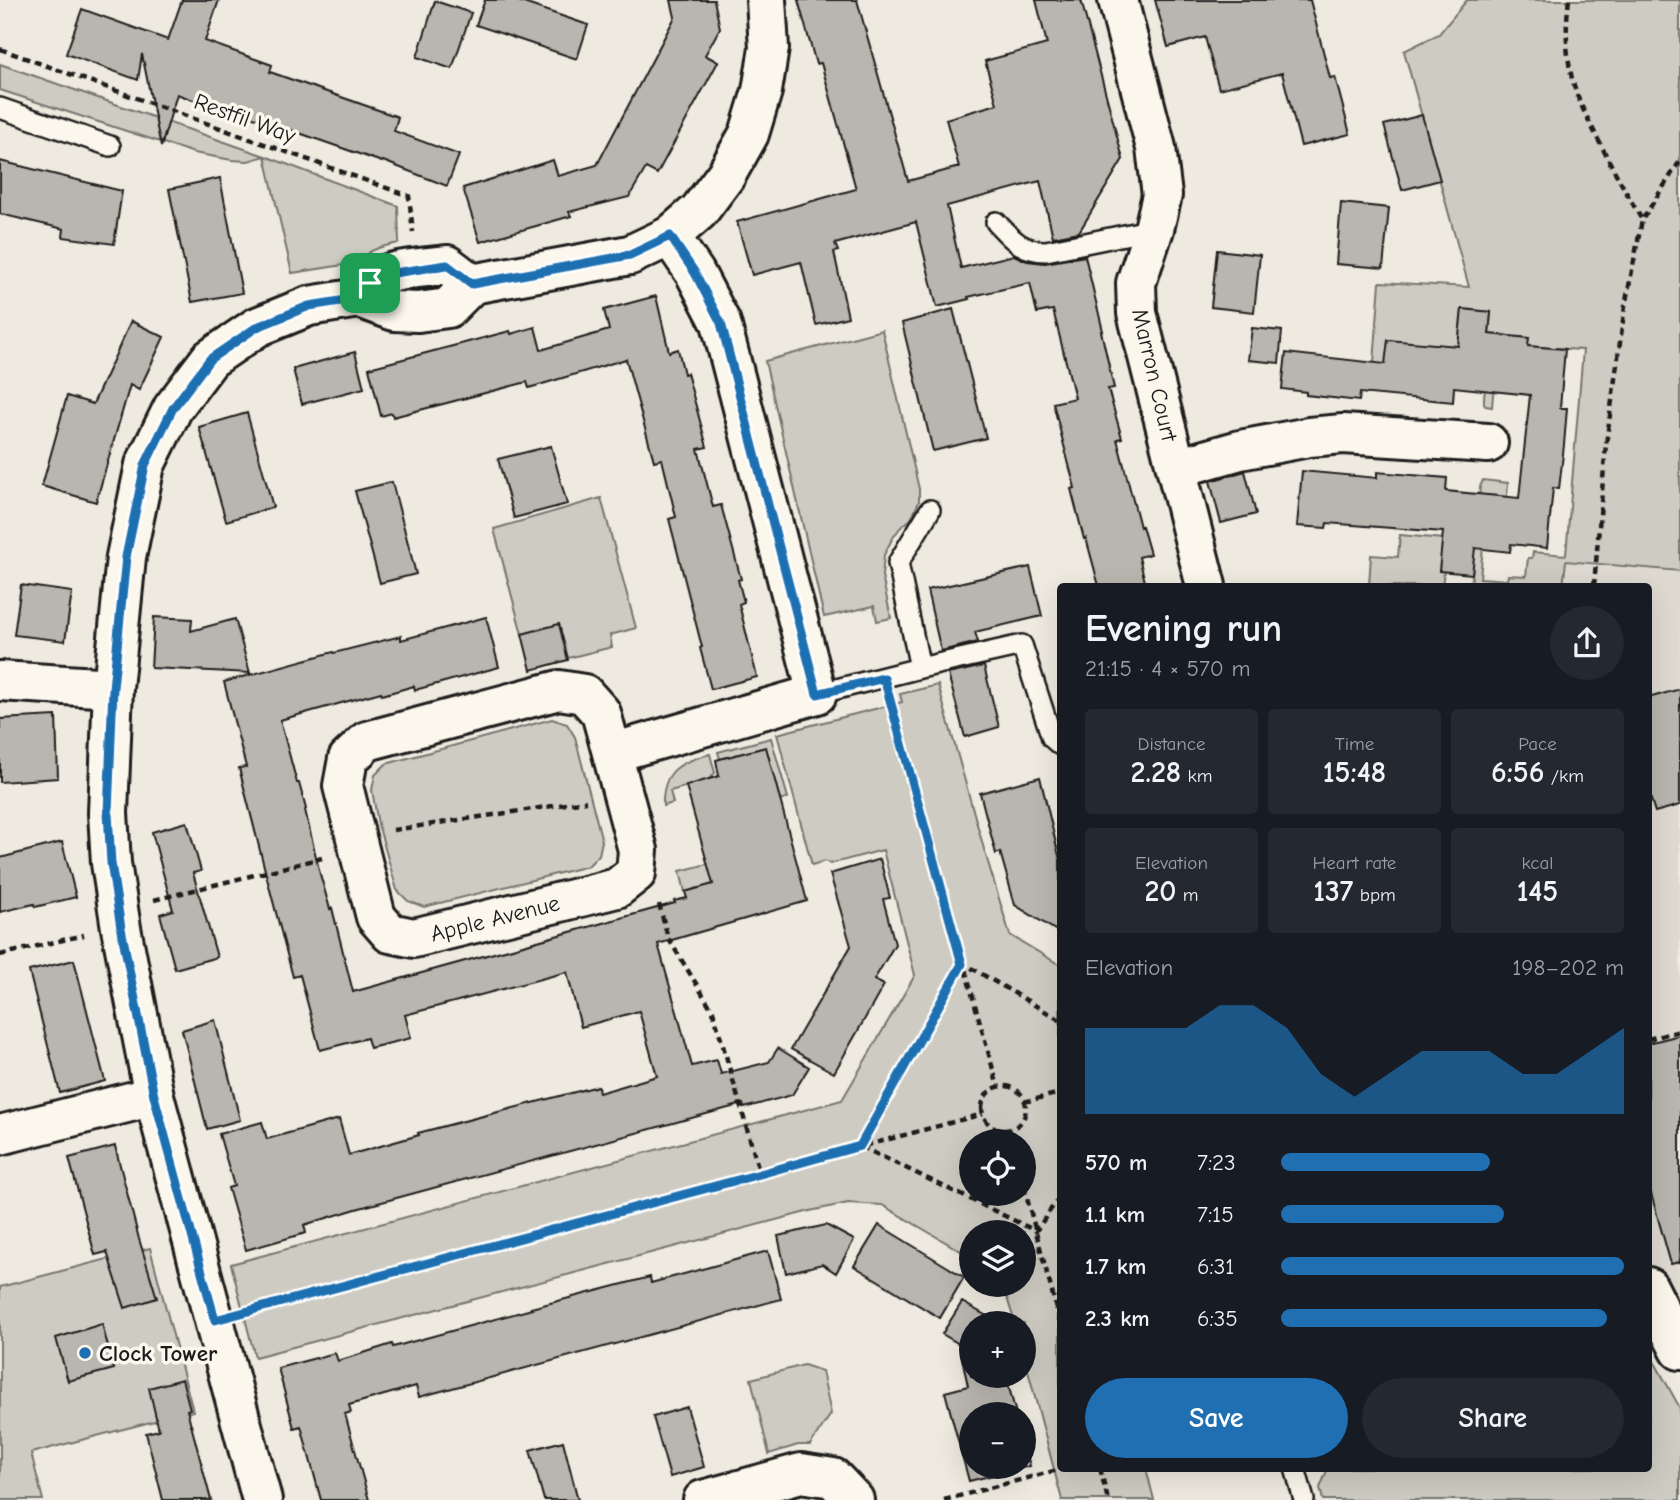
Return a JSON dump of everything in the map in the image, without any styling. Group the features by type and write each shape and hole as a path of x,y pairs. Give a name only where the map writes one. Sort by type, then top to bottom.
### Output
{"street":[{"path":"262,1500 154,1096 111,863 108,813 113,688 126,557 145,465 173,408 210,359 257,327 309,306 359,298 394,311 418,312 448,308 472,284 630,255 670,236 699,211 726,175 749,134 762,91 769,48 766,0"},
{"name":"Marron Court","path":"1118,0 1156,148 1162,195 1136,283 1137,313 1205,583"},
{"path":"612,753 817,694 721,323 695,273 670,236"},
{"path":"359,298 370,283 387,274 414,269 447,265 472,284"},
{"name":"Marron Court","path":"1177,468 1240,450 1309,436 1343,433 1488,443"},
{"path":"0,681 113,688"},
{"name":"Apple Avenue","path":"559,691 584,694 601,713 612,753 638,850 636,873 617,888 414,938 390,933 376,918 343,786 348,759 367,741 559,691"},
{"path":"0,1135 154,1096"},
{"path":"1652,1295 1680,1350"},
{"path":"703,1500 801,1473 833,1478 854,1500"}],"lane":[{"path":"0,108 110,146"},
{"path":"996,222 1020,245 1033,251 1046,251 1154,229"},
{"path":"920,668 898,563 930,510"},
{"path":"817,694 1022,645 1052,738 1057,742"},
{"path":"1296,1472 1304,1500"}],"path":[{"path":"1569,0 1568,53 1574,86 1602,147 1642,220"},
{"name":"Restfil Way","path":"0,49 409,196 414,269"},
{"path":"1594,583 1606,444 1625,306 1642,220 1680,161"},
{"path":"884,678 998,1087"},
{"path":"0,955 358,849 380,832 624,793"},
{"path":"636,873 657,897 668,938 713,1011 760,1174"},
{"path":"962,964 1057,1018"},
{"path":"860,1146 962,964"},
{"path":"1652,1038 1680,1031"},
{"path":"997,1129 986,1122 982,1106 990,1091 1007,1087 1021,1094 1026,1111 1022,1121 1010,1129"},
{"path":"1024,1102 1057,1094"},
{"path":"215,1320 983,1114"},
{"path":"860,1146 1013,1220"},
{"path":"1057,1200 1036,1231 1057,1311"},
{"path":"944,1500 1057,1470"},
{"path":"1101,1472 1108,1500"}],"shaded area":[{"path":"1467,0 1680,0 1680,571 1566,561 1563,583 1471,583 1480,487 1483,480 1508,483 1507,497 1488,495 1480,578 1507,580 1508,575 1526,576 1528,558 1532,558 1533,552 1566,555 1583,350 1497,345 1492,407 1486,406 1484,398 1491,312 1462,309 1458,346 1388,341 1383,391 1372,390 1380,282 1469,287 1404,51 1439,34"},
{"path":"0,64 265,156 248,161 194,153 0,90"},
{"path":"265,156 398,206 399,243 371,251 356,263 292,273"},
{"path":"882,330 919,489 919,501 911,519 900,528 884,555 882,576 891,618 877,621 874,606 824,617 765,361"},
{"path":"601,498 636,628 610,635 612,647 568,658 559,625 522,634 494,529"},
{"path":"1400,535 1443,539 1442,583 1369,583 1371,555 1398,557"},
{"path":"1566,561 1680,571 1680,1329 1652,1343 1652,583 1564,583"},
{"path":"938,685 1010,935 1057,963 1057,1472 1147,1472 1154,1500 1062,1500 1033,1388 1036,1388 1036,1311 1011,1311 1007,1297 1036,1297 1036,1220 959,1220 959,1250 882,1205 848,1203 255,1357 231,1264 842,1100 915,975 883,850 830,864 825,861 812,865 777,734 902,702 900,694"},
{"path":"552,719 567,724 575,737 602,841 599,855 588,866 424,907 408,901 397,890 378,824 372,790 375,775 386,764"},
{"path":"771,738 788,798 780,801 766,747 720,759 718,752"},
{"path":"710,754 715,773 691,798 688,786 670,791 673,803 663,806 666,784 674,770 689,761"},
{"path":"707,864 728,887 700,895 698,888 685,892 680,871"},
{"path":"150,1248 193,1411 31,1453 43,1500 0,1500 0,1287"},
{"path":"1652,1357 1680,1408 1680,1500 1323,1500 1320,1488 1326,1472 1652,1472"},
{"path":"804,1365 822,1371 831,1414 810,1445 798,1445 769,1454 751,1379"}],"building":[{"path":"182,0 219,0 205,41 272,65 270,72 398,117 394,131 459,155 447,186 383,161 222,106 221,110 177,94 161,147 142,54 138,80 66,54 82,9 168,40"},
{"path":"485,0 515,0 588,25 577,59 476,25"},
{"path":"671,0 714,0 720,28 705,55 718,62 657,174 646,168 629,197 569,212 571,216 480,242 463,188 553,160 558,176 597,165 675,17"},
{"path":"798,0 857,0 908,181 959,167 946,119 997,104 985,61 1047,44 1036,0 1081,0 1123,159 1079,232 1053,237 1040,181 947,206 961,268 1014,255 1027,261 1045,263 1085,256 1114,388 1108,389 1122,438 1117,439 1140,527 1142,526 1150,554 1139,557 1145,583 1098,583 1071,489 1075,488 1053,403 1075,398 1053,310 1037,313 1030,283 937,307 916,222 835,244 838,251 834,252 848,317 816,325 801,262 752,275 737,222 856,189 821,63 816,64"},
{"path":"1155,0 1310,0 1330,78 1335,77 1350,134 1301,146 1282,73 1219,89 1205,37 1168,47"},
{"path":"435,1 471,13 452,69 417,57"},
{"path":"1422,115 1440,180 1402,190 1384,125"},
{"path":"0,161 122,191 114,244 63,237 64,229 0,214"},
{"path":"220,178 242,293 192,302 169,189"},
{"path":"1341,203 1389,208 1383,268 1336,264"},
{"path":"1217,250 1260,255 1254,312 1211,307"},
{"path":"656,296 669,352 678,349 707,447 698,449 713,507 721,505 741,579 738,580 744,602 739,604 757,677 711,689 669,519 676,517 662,459 654,461 626,359 529,388 527,382 393,417 392,413 381,416 369,368 510,331 511,334 535,327 541,350 609,330 604,310"},
{"path":"953,309 986,438 933,451 902,323"},
{"path":"1462,309 1491,312 1489,334 1529,338 1528,346 1565,349 1560,408 1567,408 1564,445 1559,489 1553,488 1547,548 1511,544 1510,552 1475,548 1472,574 1439,571 1443,532 1327,523 1326,528 1297,526 1302,471 1377,478 1377,472 1447,478 1446,491 1519,498 1530,395 1454,387 1453,402 1360,393 1359,401 1306,395 1306,392 1282,389 1286,353 1385,364 1388,340 1458,346"},
{"path":"131,321 164,337 139,390 130,385 96,502 42,486 67,396 93,404"},
{"path":"1252,328 1282,331 1279,363 1248,360"},
{"path":"355,352 364,388 302,404 293,369"},
{"path":"247,413 273,507 226,521 199,427"},
{"path":"551,446 567,504 514,518 498,459"},
{"path":"1245,471 1256,514 1221,523 1210,481"},
{"path":"392,482 416,574 380,583 355,491"},
{"path":"1030,567 1042,616 975,632 978,642 941,651 927,590"},
{"path":"21,585 72,592 65,641 14,635"},
{"path":"154,617 192,619 191,631 235,619 250,673 151,668"},
{"path":"486,617 499,667 415,690 414,686 382,695 381,692 280,720 353,992 675,903 674,901 687,898 685,892 713,884 686,786 719,776 716,760 766,747 807,901 658,944 692,1066 717,1060 721,1074 769,1062 778,1048 809,1067 792,1095 744,1108 743,1104 356,1209 304,1225 306,1233 246,1250 228,1188 234,1186 219,1134 262,1122 267,1139 339,1119 349,1155 419,1135 418,1133 598,1086 599,1093 657,1076 639,1011 581,1027 567,972 405,1015 411,1038 370,1048 367,1038 320,1050 300,975 293,977 269,886 239,768 246,767 224,682 333,652 401,636 401,640"},
{"path":"559,624 568,660 531,670 522,634"},
{"path":"984,666 999,727 965,737 948,674"},
{"path":"1680,689 1680,805 1655,812 1652,803 1652,697"},
{"path":"56,716 58,778 0,782 0,719"},
{"path":"1040,777 1057,848 1057,931 1015,905 1000,852 996,854 980,793"},
{"path":"187,822 201,871 193,873 217,957 175,969 160,914 173,910 152,832"},
{"path":"62,842 76,897 0,912 0,858"},
{"path":"880,859 890,898 883,899 895,944 874,980 884,985 834,1073 791,1049 851,946 830,874"},
{"path":"74,960 105,1081 60,1093 29,971"},
{"path":"215,1020 240,1120 207,1129 182,1030"},
{"path":"1680,1035 1680,1262 1671,1264 1652,1197 1652,1042"},
{"path":"115,1146 157,1298 125,1308 107,1252 95,1255 69,1158"},
{"path":"826,1225 854,1240 836,1273 822,1264 786,1273 778,1236"},
{"path":"879,1225 959,1274 959,1286 940,1318 854,1266"},
{"path":"768,1251 781,1299 419,1397 416,1386 349,1405 351,1412 345,1414 369,1500 321,1500 301,1426 294,1428 278,1368 335,1353 338,1361 392,1344 393,1347 650,1277 651,1283"},
{"path":"962,1302 978,1311 959,1311 959,1344 942,1334"},
{"name":"Clock Tower","path":"102,1324 114,1369 68,1381 56,1338"},
{"path":"182,1379 190,1409 187,1410 211,1500 163,1500 146,1433 159,1430 149,1388"},
{"path":"960,1388 1009,1388 1013,1402 959,1402 959,1444 945,1392"},
{"path":"687,1407 704,1467 670,1477 653,1417"},
{"path":"563,1441 578,1500 544,1500 530,1450"}],"place":[{"name":"Clock Tower","path":"85,1353"}],"route":[{"path":"670,236 695,273 721,323 817,694 884,678 962,964 860,1146 215,1320 154,1096 111,863 108,813 113,688 126,557 145,465 173,408 210,359 257,327 309,306 359,298 370,283 387,274 447,265 472,284 630,255 670,236"}]}
